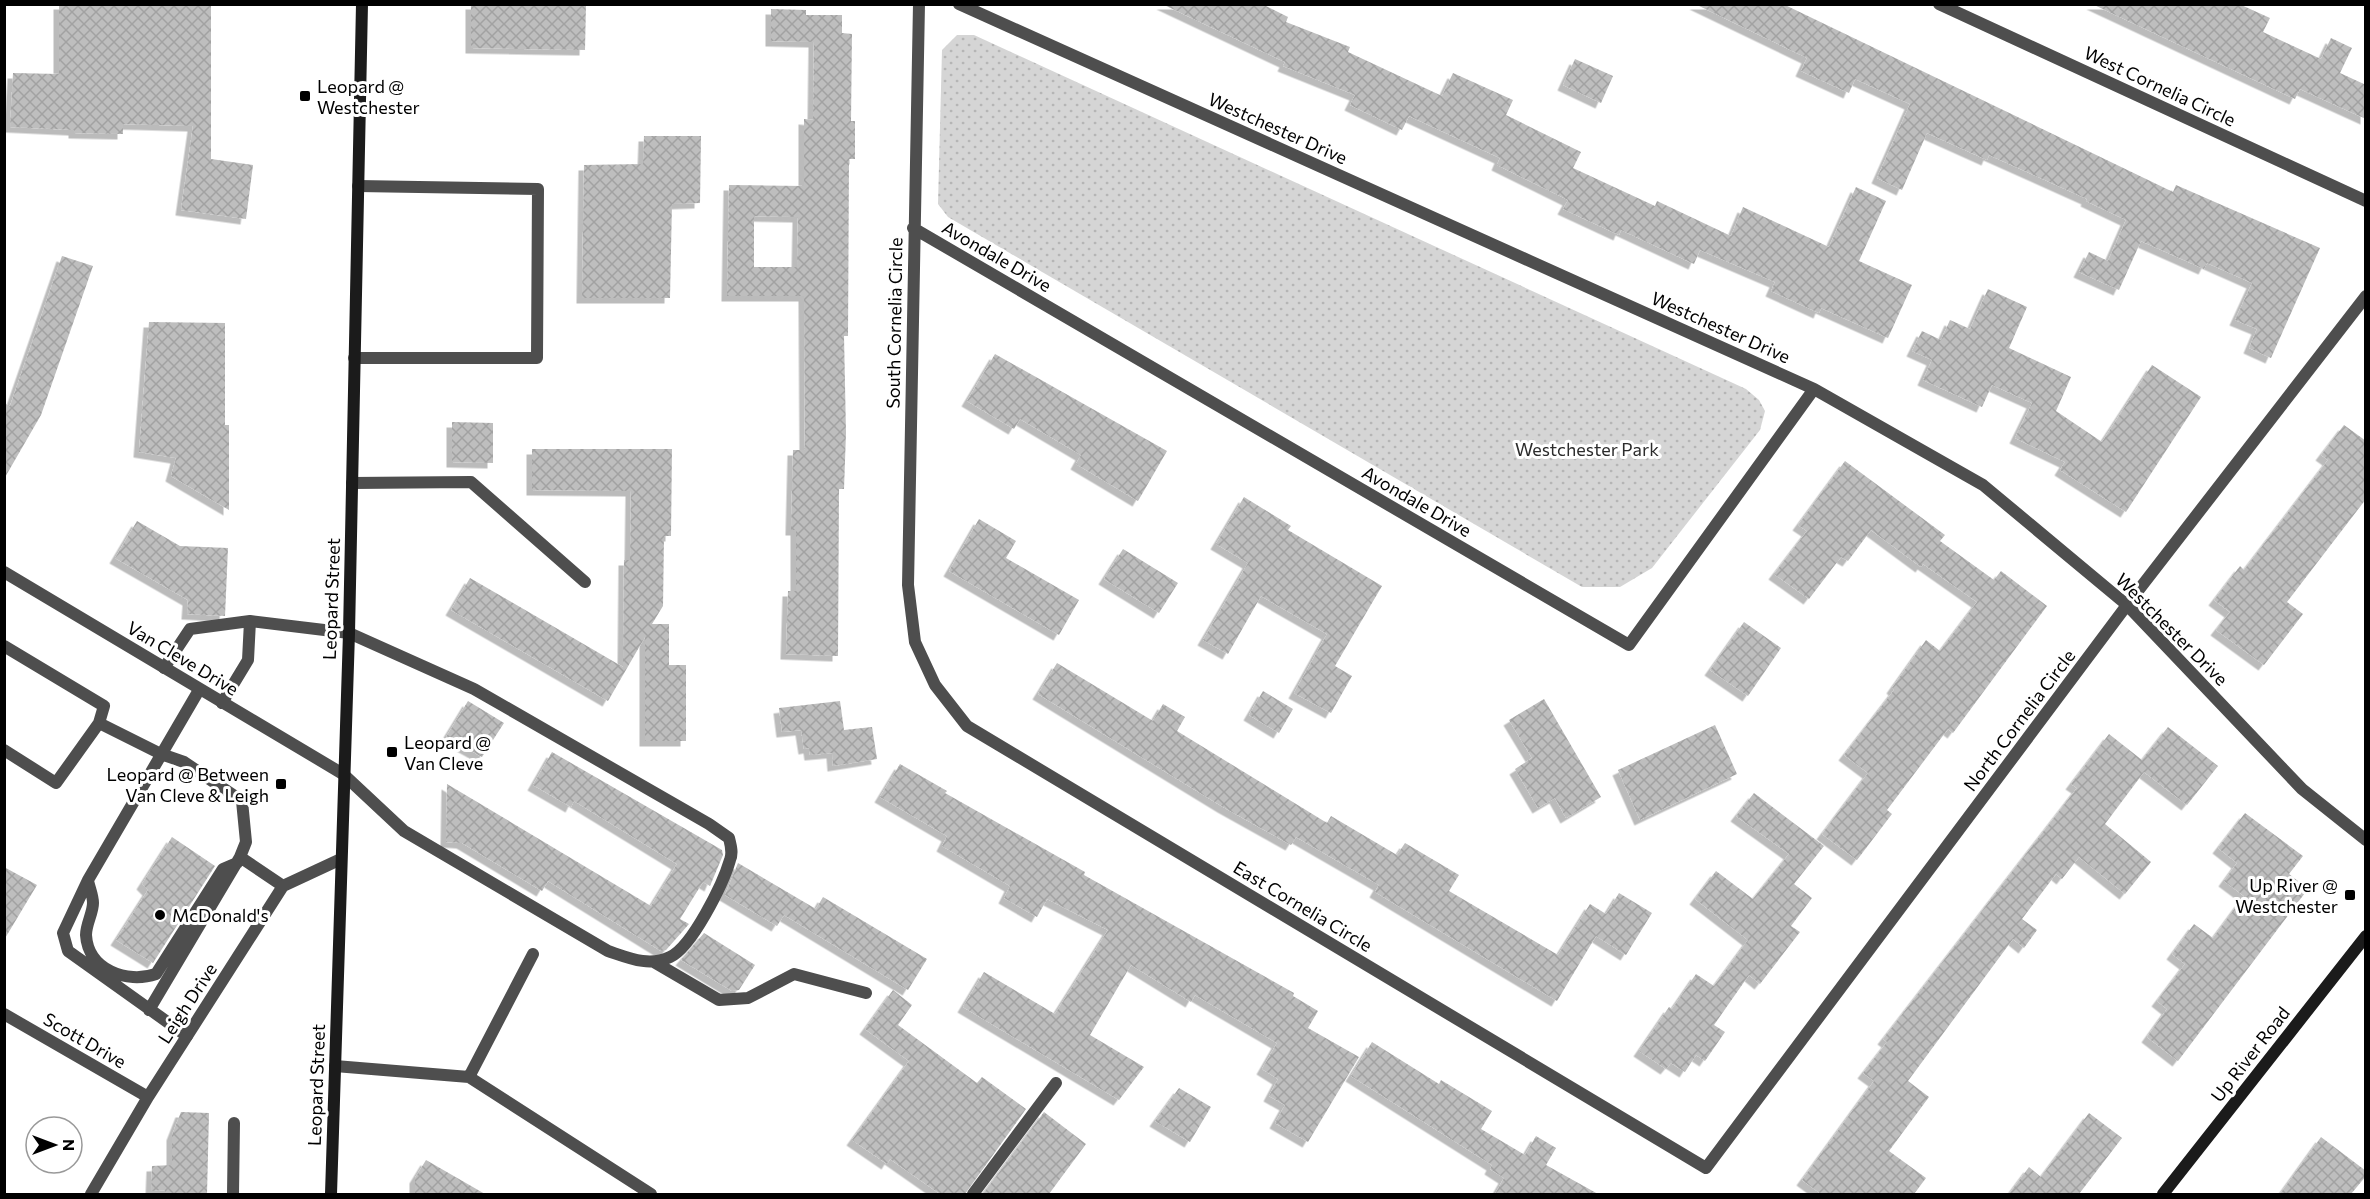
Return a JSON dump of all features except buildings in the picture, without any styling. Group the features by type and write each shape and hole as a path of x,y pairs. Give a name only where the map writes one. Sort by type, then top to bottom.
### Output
{"main road":[{"name":"Leopard Street","path":"331,1194 349,633 362,4"},
{"name":"Up River Road","path":"2163,1194 2366,936"}],"street":[{"name":"South Cornelia Circle","path":"915,642 908,585 919,4"},
{"name":"Westchester Drive","path":"959,4 1814,389 1983,485 2127,605 2302,789 2366,840"},
{"name":"West Cornelia Circle","path":"1939,4 2366,201"},
{"path":"354,358 537,358 538,189 358,186"},
{"name":"Avondale Drive","path":"913,228 1629,645 1814,389"},
{"name":"North Cornelia Circle","path":"1706,1168 2127,605 2366,296"},
{"path":"352,483 471,482 585,582"},
{"name":"Van Cleve Drive","path":"4,572 343,774 404,831 608,951 639,962 654,962"},
{"path":"222,703 248,660 250,621"},
{"path":"164,668 190,629 250,621 349,633 474,689 715,827 729,838 731,859 717,891 681,951 654,962"},
{"name":"East Cornelia Circle","path":"915,642 935,685 966,726 1706,1168"},
{"path":"4,646 104,706 99,723 56,783 4,750"},
{"path":"187,1036 68,951 63,933 88,880 199,690"},
{"path":"99,723 162,754 184,762 242,801 246,842 238,860 149,1010"},
{"path":"238,860 283,886 341,859"},
{"path":"88,880 93,903 86,935 94,958 111,972 126,979 145,978 156,974 223,869 238,860"},
{"name":"Leigh Drive","path":"91,1194 148,1097 283,886"},
{"path":"470,1077 533,954"},
{"path":"654,962 719,1000 748,998 794,974 866,993"},
{"name":"Scott Drive","path":"4,1014 148,1097"},
{"path":"335,1066 470,1077 651,1194"},
{"path":"973,1194 1056,1083"},
{"path":"233,1194 234,1123"}],"green space":[{"name":"Westchester Park","path":"957,35 974,35 1746,389 1759,400 1765,411 1760,430 1652,568 1620,587 1582,587 948,217 938,204 942,50"}],"place":[{"name":"Leopard @ Westchester","path":"305,96"},
{"name":"Leopard @ Van Cleve","path":"392,752"},
{"name":"Leopard @ Between Van Cleve & Leigh","path":"281,784"},
{"name":"Up River @ Westchester","path":"2350,895"},
{"name":"McDonald's","path":"160,915"}]}
